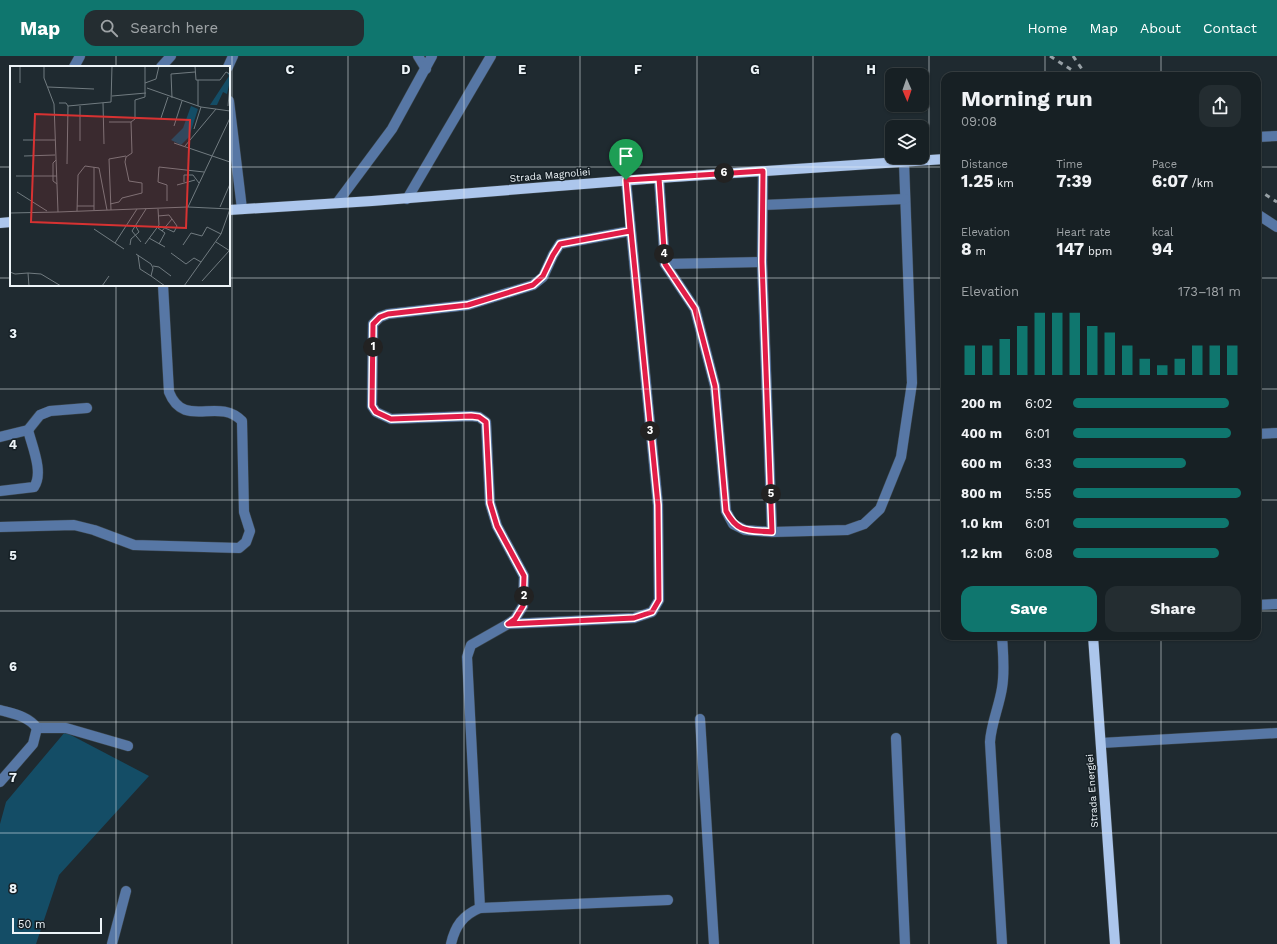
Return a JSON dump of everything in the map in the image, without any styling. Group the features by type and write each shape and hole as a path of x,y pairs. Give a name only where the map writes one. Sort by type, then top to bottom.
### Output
{"main road":[{"name":"Strada Magnoliei","path":"929,160 941,159"},
{"name":"Strada Magnoliei","path":"230,210 407,198 626,180 885,163"},
{"path":"0,223 10,222"},
{"name":"Strada Energiei","path":"1093,640 1115,944"}],"street":[{"path":"75,66 80,56"},
{"path":"162,66 171,56"},
{"path":"228,66 232,56"},
{"path":"418,56 426,69"},
{"path":"337,203 392,129 432,56"},
{"path":"407,198 491,56"},
{"path":"230,123 232,147 242,209"},
{"path":"1261,137 1277,136"},
{"path":"659,178 665,264 695,309 715,386 726,511 733,524 745,530 772,532 847,530 864,524 880,509 901,457 912,383 904,164"},
{"path":"763,171 762,262 772,532"},
{"path":"508,624 634,618 652,612 659,600 658,505 626,180"},
{"path":"763,205 906,199"},
{"path":"1261,217 1277,227"},
{"path":"480,908 467,657 472,645 515,619 523,606 524,576 497,526 490,503 486,422 479,417 471,416 391,419 376,412 372,406 373,324 380,317 388,314 468,305 533,285 543,276 560,244 630,231"},
{"path":"665,264 762,262"},
{"path":"0,527 74,525 94,530 134,545 239,548 246,542 250,530 244,512 242,421 237,415 226,411 194,411 181,409 173,402 169,392 163,286"},
{"path":"0,437 28,430 40,415 50,411 86,408"},
{"path":"0,491 34,487 38,481 38,472 28,430"},
{"path":"1261,434 1277,433"},
{"path":"1261,605 1277,604"},
{"path":"1002,640 1004,668 1002,688 991,729 990,742 1002,944"},
{"path":"0,710 25,717 37,728"},
{"path":"700,719 714,944"},
{"path":"37,728 66,728 128,746"},
{"path":"0,782 33,744 37,728"},
{"path":"1101,743 1277,733"},
{"path":"896,738 905,944"},
{"path":"112,944 126,891"},
{"path":"451,944 454,932 468,914 480,908 668,900"}],"shaded area":[{"path":"65,732 149,776 59,875 36,944 0,944 0,824 6,802"}],"railway":[{"path":"1050,56 1075,72"},
{"path":"1073,56 1084,72"},
{"path":"1261,192 1277,202"}],"route":[{"path":"626,180 630,231 560,244 543,276 533,285 508,294 468,305 408,313 388,314 380,317 373,324 372,406 376,412 391,419 471,416 479,417 486,422 490,503 497,526 524,576 523,606 515,619 508,624 634,618 652,612 659,600 658,505 631,244 630,231 626,180 659,178 665,264 695,309 715,386 726,511 733,524 745,530 772,532 762,262 763,171 626,180"}]}
